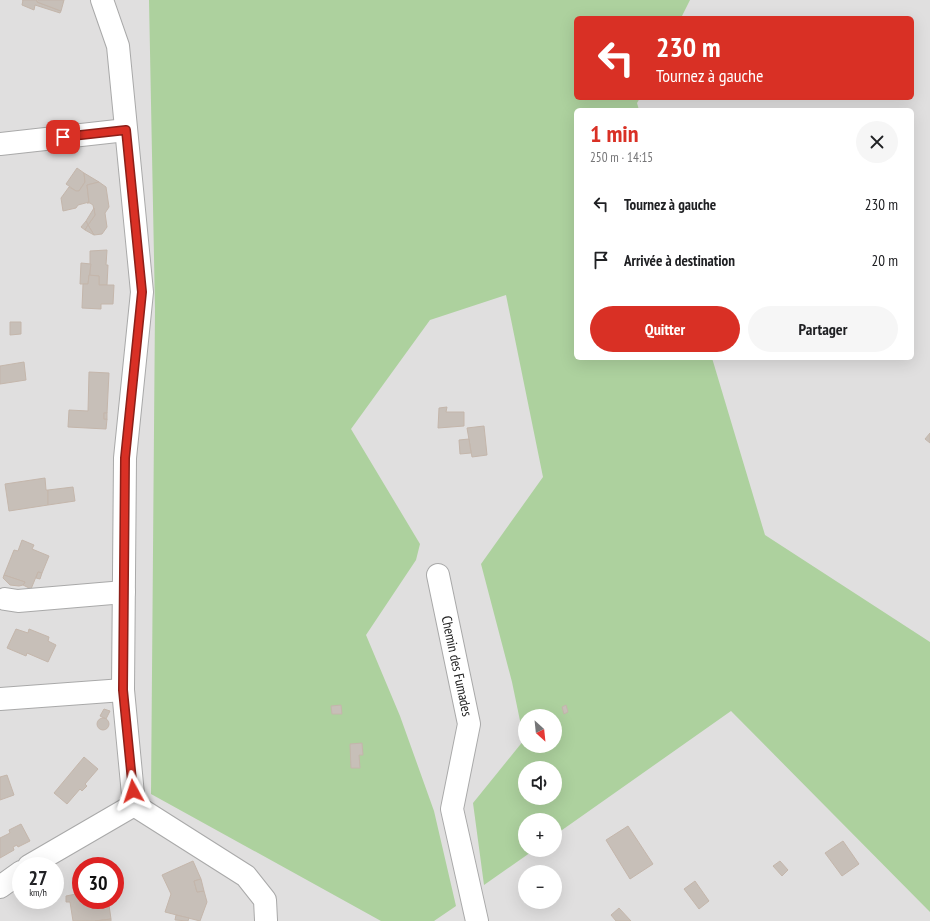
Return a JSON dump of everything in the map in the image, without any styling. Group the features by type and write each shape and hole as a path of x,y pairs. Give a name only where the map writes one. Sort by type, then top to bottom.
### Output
{"street":[{"path":"102,0 118,46 142,292 125,458 123,690 134,805"},
{"path":"0,144 126,130"},
{"name":"Chemin des Fumades","path":"438,575 469,724 452,809 476,921"},
{"path":"5,599 18,601 124,592"},
{"path":"0,699 123,690"},
{"path":"44,857 134,805"},
{"path":"134,805 246,876 265,900 266,920"},
{"path":"0,887 12,878"}],"shaded area":[{"path":"0,0 930,0 930,921 0,921"}],"green space":[{"path":"149,0 690,0 682,16 574,16 574,100 639,100 637,103 638,108 574,108 574,360 713,360 765,535 930,642 930,912 731,711 562,830 562,813 518,813 518,857 524,857 484,885 473,803 518,747 518,753 562,753 562,709 518,709 518,711 512,682 481,564 543,477 506,295 430,320 351,429 420,544 416,560 366,635 400,716 434,811 456,906 434,921 381,921 151,794 155,309"}],"building":[{"path":"23,0 36,0 37,2 61,11 60,13 35,5 34,10 22,5"},
{"path":"38,0 64,0 61,11 37,2"},
{"path":"77,168 84,173 85,182 79,191 76,191 66,184"},
{"path":"84,173 99,182 87,185 89,202 78,205 76,208 63,211 61,198 69,187 79,191 85,182"},
{"path":"99,182 106,187 109,207 105,213 107,227 102,234 94,235 88,225 95,215 93,205 87,203 89,202 87,185"},
{"path":"94,208 95,215 88,225 86,221"},
{"path":"86,221 88,225 85,230 81,227"},
{"path":"88,225 94,235 85,230"},
{"path":"107,250 107,285 99,285 99,276 90,276 90,251"},
{"path":"81,263 91,264 88,284 80,284"},
{"path":"89,275 99,276 99,285 114,285 113,304 101,304 101,309 82,308 83,284 88,284"},
{"path":"10,322 21,322 21,334 10,335"},
{"path":"24,362 26,380 0,384 0,366"},
{"path":"89,372 109,373 107,413 104,413 104,419 107,419 106,429 68,427 69,410 88,411"},
{"path":"447,407 446,412 464,412 464,426 438,428 439,408"},
{"path":"104,413 107,413 107,419 104,419"},
{"path":"484,426 487,455 472,457 467,428"},
{"path":"930,433 930,443 925,439"},
{"path":"469,439 471,453 460,454 459,440"},
{"path":"45,478 46,490 48,490 48,505 9,511 5,484"},
{"path":"73,487 75,501 48,505 48,490"},
{"path":"22,540 34,545 32,549 49,556 42,573 38,572 31,589 23,585 25,582 4,575 14,550 18,551"},
{"path":"38,572 42,573 40,579 36,578"},
{"path":"4,575 25,582 23,585 19,586 10,585 3,578"},
{"path":"16,629 28,633 29,629 49,637 48,641 56,645 48,662 27,653 26,656 7,648"},
{"path":"341,705 342,714 332,714 331,706"},
{"path":"566,705 568,712 564,714 562,707"},
{"path":"104,709 110,711 106,719 100,716"},
{"path":"101,718 105,718 109,724 105,730 101,730 97,726 97,722"},
{"path":"362,743 363,755 359,755 360,768 351,768 350,744"},
{"path":"84,757 98,769 85,784 87,786 82,791 80,789 67,804 54,793"},
{"path":"7,775 14,795 0,800 0,777"},
{"path":"21,824 30,841 18,847 17,845 13,847 14,850 0,858 0,838 10,833 9,830"},
{"path":"628,826 653,864 630,879 606,840"},
{"path":"843,841 859,864 842,876 825,853"},
{"path":"193,861 201,879 194,881 197,892 204,891 207,902 200,921 165,912 171,894 162,875"},
{"path":"780,861 788,870 782,876 773,866"},
{"path":"201,879 204,891 197,892 194,881"},
{"path":"695,881 709,901 699,909 684,889"},
{"path":"72,895 72,909 110,909 111,919 73,921 70,902 66,902 66,896"},
{"path":"619,908 631,921 616,921 611,915"},
{"path":"176,915 189,918 188,921 175,920"},
{"path":"111,919 111,921 95,921"}],"route":[{"path":"63,137 126,130 142,292 125,458 123,690 133,791"}]}
